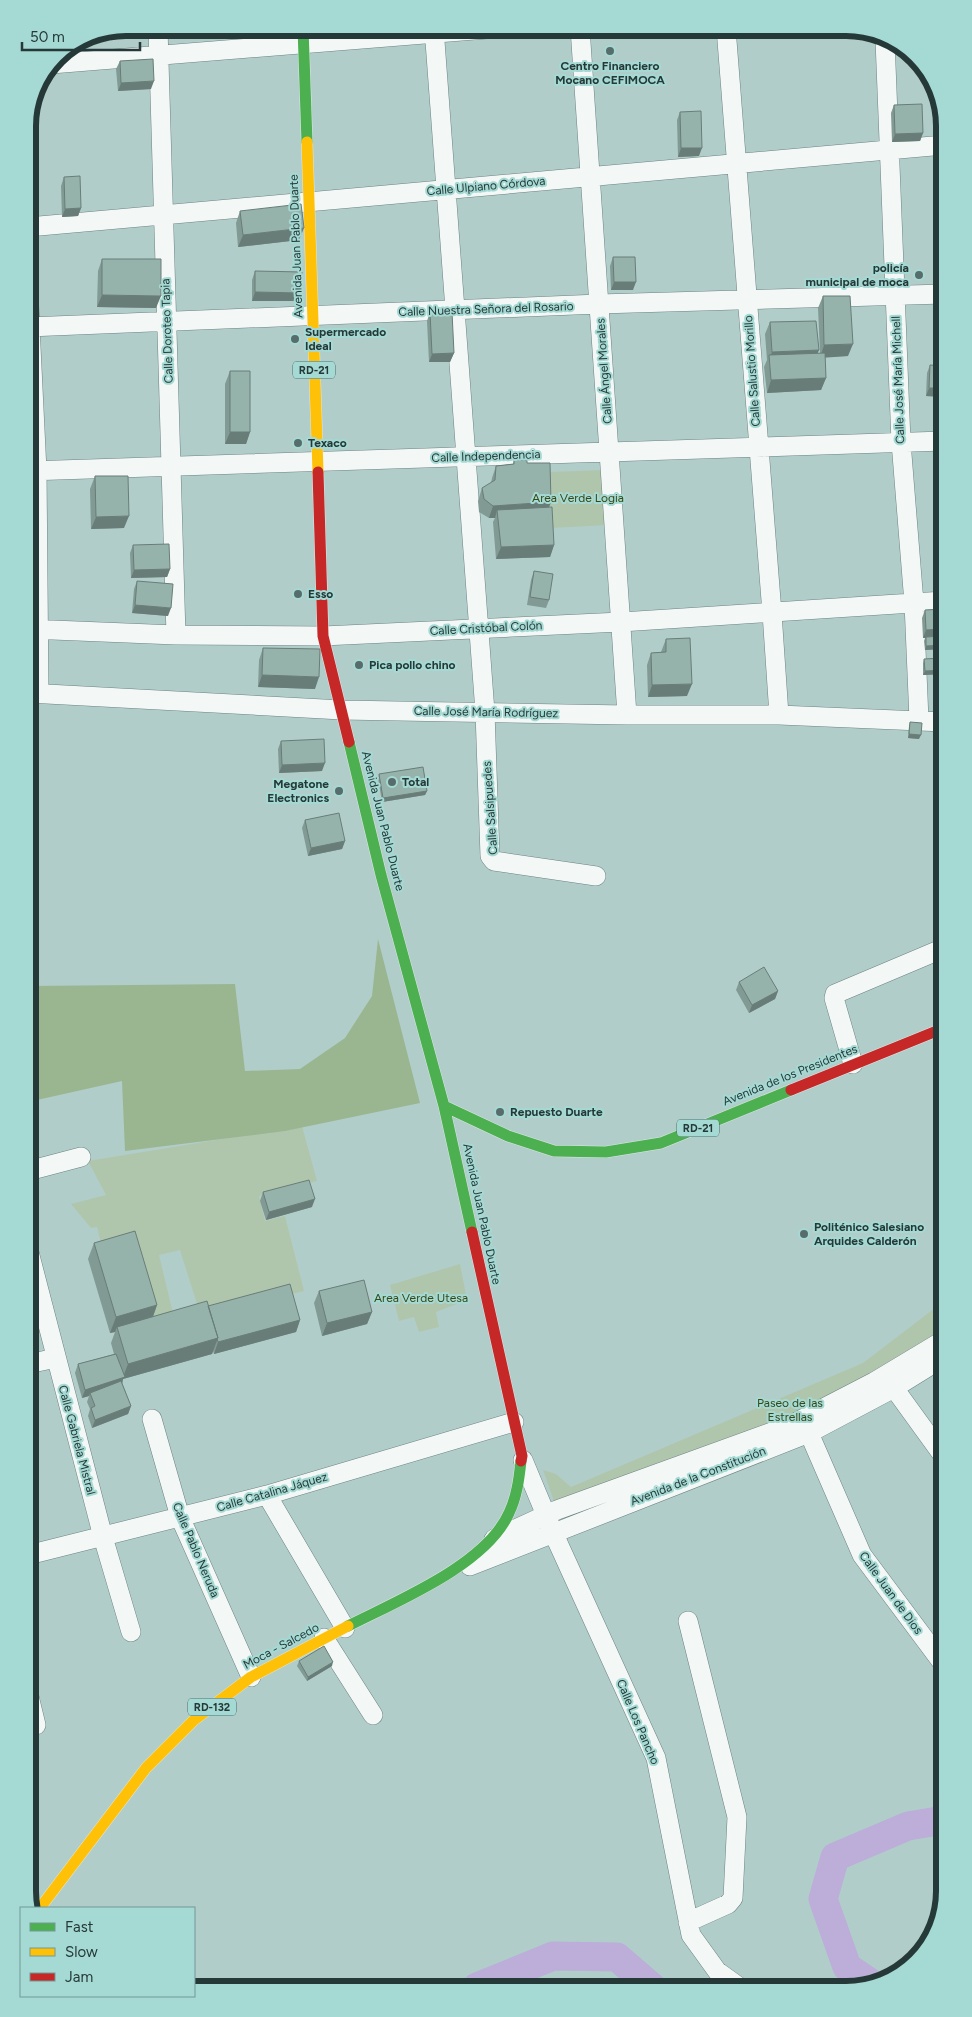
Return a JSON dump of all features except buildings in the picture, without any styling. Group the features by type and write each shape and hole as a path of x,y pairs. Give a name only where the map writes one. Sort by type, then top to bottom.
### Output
{"main road":[{"name":"Avenida Juan Pablo Duarte","path":"303,36 322,636 342,710 381,875 444,1106 522,1456 520,1479 512,1509 505,1525 492,1540 443,1577"},
{"name":"Avenida de los Presidentes","path":"444,1106 508,1136 554,1151 606,1152 661,1143 936,1031"},
{"name":"Moca - Salcedo","path":"41,1907 146,1768 194,1720 251,1677 443,1577"}],"street":[{"name":"Calle Doroteo Tapia","path":"158,36 176,635"},
{"path":"63,63 158,55 303,36"},
{"path":"434,36 485,712"},
{"name":"Calle Ángel Morales","path":"581,36 627,715"},
{"name":"Calle Salustio Morillo","path":"727,36 779,715"},
{"name":"Calle José María Michell","path":"885,46 901,442 914,603 918,720"},
{"name":"Calle Ulpiano Córdova","path":"36,226 936,146"},
{"name":"Calle Nuestra Señora del Rosario","path":"36,327 599,304 936,294"},
{"name":"Calle Independencia","path":"36,471 936,441"},
{"name":"Calle Cristóbal Colón","path":"36,630 176,635 322,636 621,622 936,602"},
{"name":"Calle José María Rodríguez","path":"36,693 342,710 627,715 779,715 936,721"},
{"name":"Calle Salsipuedes","path":"485,712 491,859 596,876"},
{"path":"853,1064 834,998 835,994 936,951"},
{"path":"36,1169 81,1157"},
{"name":"Calle Gabriela Mistral","path":"36,1279 103,1537 131,1632"},
{"name":"Avenida de la Constitución","path":"492,1540 546,1515 792,1426 866,1387 936,1345"},
{"path":"36,1362 56,1358"},
{"name":"Avenida de la Constitución","path":"443,1577 553,1532 809,1434 894,1388 936,1362"},
{"path":"894,1388 936,1446"},
{"name":"Calle Pablo Neruda","path":"152,1420 180,1518 251,1677"},
{"name":"Calle Catalina Jáquez","path":"36,1553 267,1495 514,1422"},
{"name":"Calle Juan de Dios","path":"809,1434 862,1555 936,1654"},
{"name":"Calle Los Pancho","path":"522,1456 553,1532 656,1758 691,1935 717,1971 730,1981"},
{"path":"267,1495 345,1628"},
{"path":"688,1620 737,1817 733,1898 728,1904 688,1922"},
{"path":"324,1638 373,1715"}],"green space":[{"name":"Area Verde Logia","path":"603,470 608,525 551,528 548,472"},
{"path":"378,939 420,1103 285,1131 125,1151 122,1081 36,1100 36,986 235,984 245,1071 300,1069 345,1038 372,996"},
{"path":"302,1126 317,1181 259,1196 265,1221 285,1216 304,1291 153,1329 102,1247 97,1227 91,1228 71,1204 106,1195 88,1161","holes":["180,1250 198,1307 173,1313 159,1255"]},
{"name":"Area Verde Utesa","path":"460,1264 467,1300 436,1312 439,1327 419,1332 414,1317 399,1321 390,1285"},
{"name":"Paseo de las Estrellas","path":"936,1307 936,1342 874,1382 557,1510 543,1470 556,1474 571,1487 863,1363"}],"waterway":[{"path":"864,1979 847,1967 823,1899 835,1857 908,1826 936,1821"},
{"path":"492,1981 553,1956 617,1957 645,1981"}],"traffic: fast":[{"path":"303,36 307,142"},
{"path":"349,742 381,875 444,1106 472,1232"},
{"path":"444,1106 508,1136 554,1151 606,1152 661,1143 791,1090"},
{"path":"348,1626 438,1580 481,1549 497,1532 512,1507 521,1461"}],"traffic: slow":[{"path":"307,142 318,472"},
{"path":"41,1907 146,1768 194,1720 251,1677 348,1626"}],"traffic: jam":[{"path":"318,472 323,636 349,742"},
{"path":"791,1090 936,1031"},
{"path":"472,1232 522,1456 521,1461"}],"place":[{"name":"Centro Financiero Mocano CEFIMOCA","path":"610,51"},
{"name":"policía municipal de moca","path":"919,275"},
{"name":"Supermercado Ideal","path":"295,339"},
{"name":"Texaco","path":"298,443"},
{"name":"Esso","path":"298,594"},
{"name":"Pica pollo chino","path":"359,665"},
{"name":"Total","path":"392,782"},
{"name":"Megatone Electronics","path":"339,791"},
{"name":"Repuesto Duarte","path":"500,1112"},
{"name":"Politénico Salesiano Arquides Calderón","path":"804,1234"}]}
